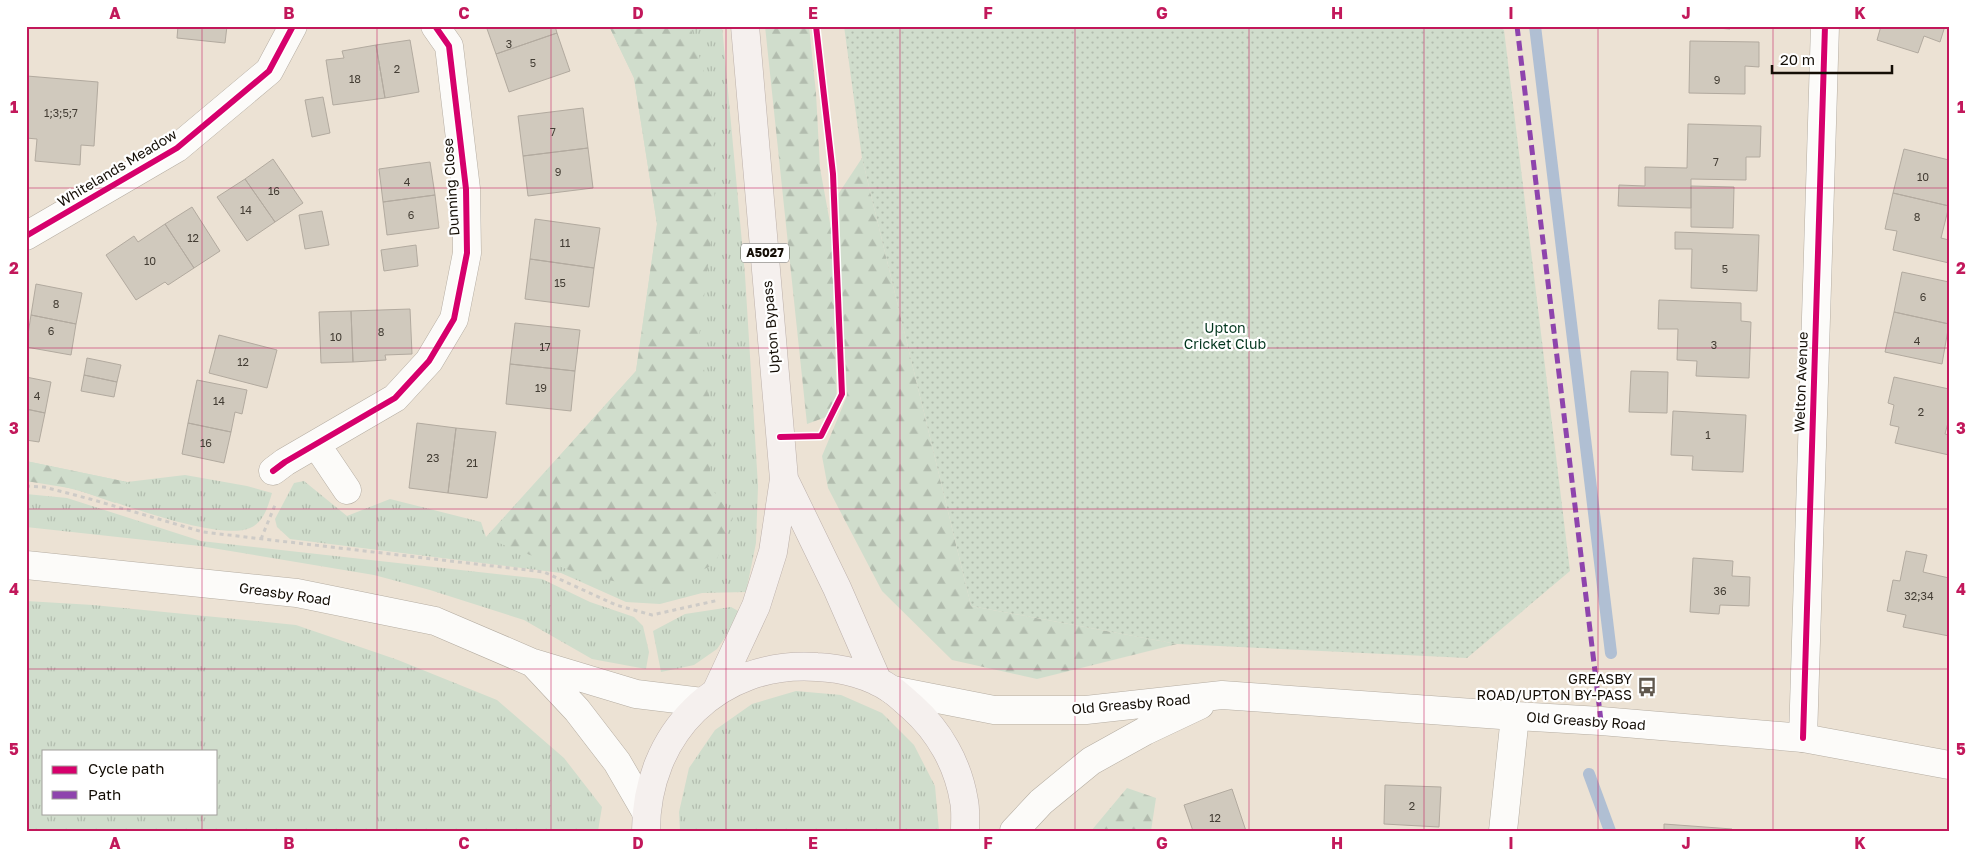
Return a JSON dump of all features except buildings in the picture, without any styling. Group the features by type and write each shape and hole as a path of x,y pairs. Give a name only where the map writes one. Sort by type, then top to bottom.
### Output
{"main road":[{"name":"Whitelands Meadow","path":"26,236 177,148 269,71 293,26"},
{"name":"Dunning Close","path":"273,471 285,462 395,398 429,362 454,319 467,253 466,189 449,46 435,26"},
{"name":"Upton Bypass","path":"709,697 756,606 773,552 784,479 745,26"},
{"name":"Welton Avenue","path":"1803,738 1825,26"},
{"path":"316,444 347,490"},
{"name":"Upton Bypass","path":"784,479 885,686"},
{"name":"Greasby Road","path":"26,566 306,595 434,621 533,663 636,694 709,697"},
{"name":"Greasby Road","path":"533,663 577,710 617,762 646,821"},
{"path":"646,821 651,781 663,751 680,724 709,697 754,674 795,665 838,668 885,686 926,720 952,757 965,801 965,831"},
{"name":"Old Greasby Road","path":"885,686 994,710 1086,710 1222,695 1515,716 1601,720 1803,738 1949,765"},
{"name":"Old Greasby Road","path":"1014,831 1041,802 1091,761 1145,731 1222,695"},
{"path":"1503,831 1515,716"}],"path":[{"path":"26,486 44,487 203,532 544,572 616,605 652,616 729,598 756,606"}],"green space":[{"path":"609,26 722,26 745,275 758,486 756,543 746,592 702,593 660,604 626,602 561,573 290,539 277,527 275,519 294,483 304,481 347,516 390,499 481,522 486,537 636,371 657,224 634,78"},
{"path":"609,26 690,26 711,95 715,209 699,337 713,427 709,485 733,518 715,564 660,590 582,575 486,538 636,371 657,224 634,78"},
{"path":"765,26 809,26 816,93 820,168 832,234 837,413 807,424"},
{"name":"Upton Cricket Club","path":"844,26 1497,26 1504,30 1570,571 1467,658 1177,644 971,606 862,158"},
{"path":"862,158 971,606 1177,644 1037,679 952,660 882,591 828,488 822,456 847,396 837,196"},
{"path":"26,461 127,482 185,475 247,486 272,493 265,513 255,525 235,531 214,529 164,518 70,488 26,481"},
{"path":"26,461 127,482 115,503 75,489 26,481"},
{"path":"26,494 67,498 201,541 542,579 590,602 634,617 643,626 649,652 646,669 592,659 524,620 430,590 374,575 200,546 26,527"},
{"path":"26,601 93,605 296,625 398,660 497,700 564,758 602,807 598,831 26,831"},
{"path":"731,607 742,613 717,649 694,665 661,672 653,631 685,614"},
{"path":"796,691 841,695 882,713 914,745 935,786 939,831 680,831 679,812 689,768 715,730 752,704"},
{"path":"1127,788 1156,798 1151,831 1091,831"}],"waterway":[{"path":"1535,26 1611,653"},
{"path":"1589,774 1610,831"}],"marked path":[{"path":"1517,26 1601,721"}],"cycle path":[{"path":"26,236 177,148 269,71 293,26"},
{"path":"273,471 285,462 395,398 429,361 454,319 467,253 466,189 449,46 435,26"},
{"path":"780,437 821,436 842,394 833,174 816,26"},
{"path":"1803,738 1825,26"}],"place":[{"name":"GREASBY ROAD/UPTON BY-PASS","path":"1647,687"}]}
